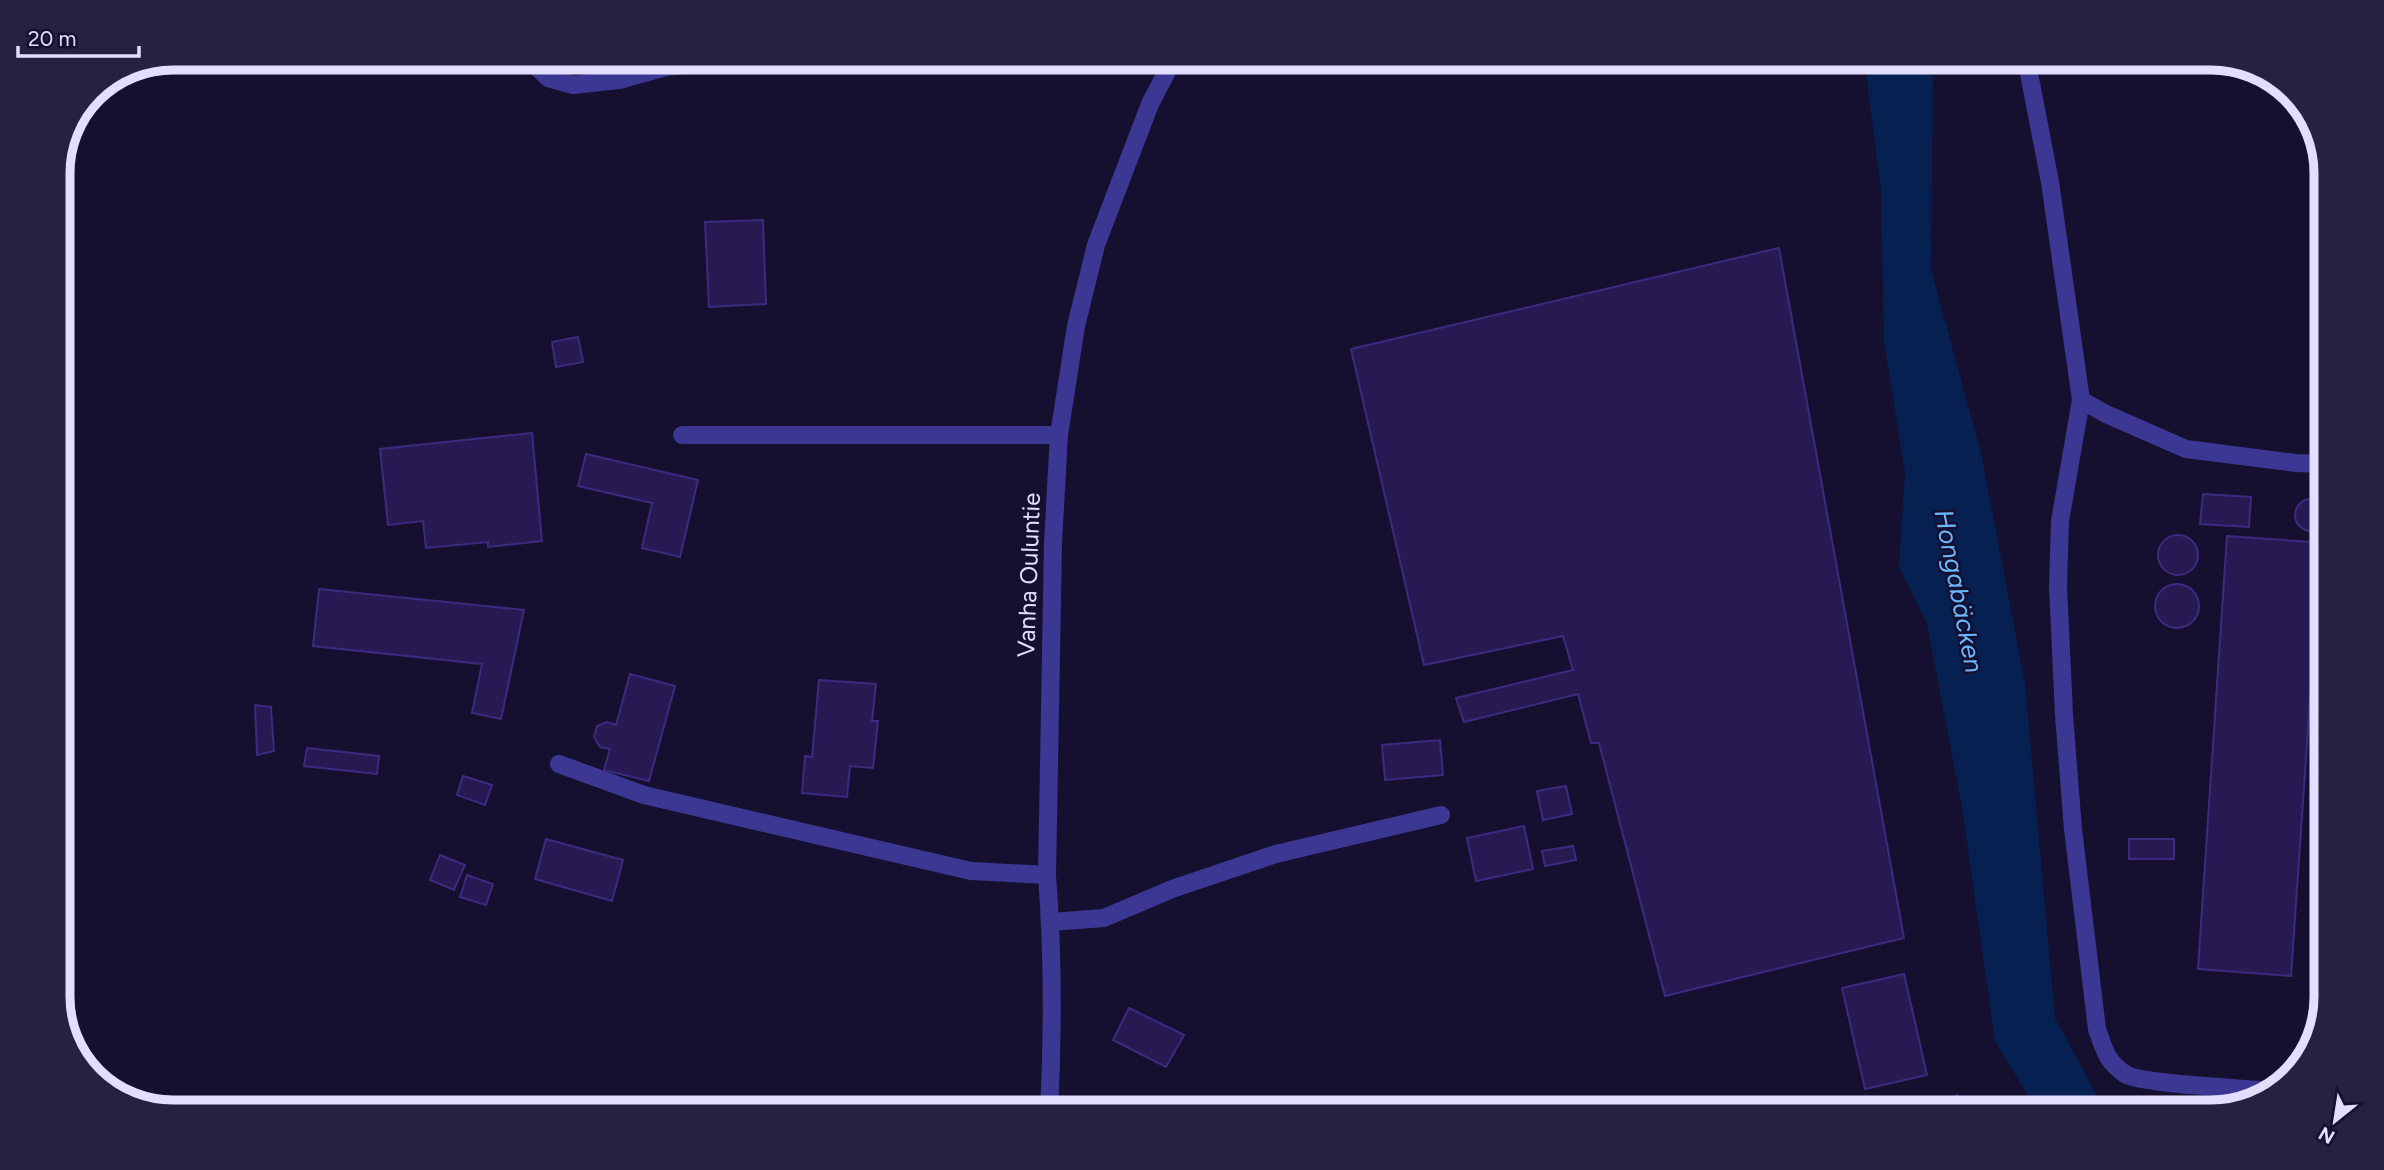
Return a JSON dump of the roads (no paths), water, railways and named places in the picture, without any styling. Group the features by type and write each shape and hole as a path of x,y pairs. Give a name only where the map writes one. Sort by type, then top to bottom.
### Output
{"street":[{"path":"540,70 548,78 573,85 619,79 654,70"},
{"name":"Vanha Ouluntie","path":"1050,1100 1051,922 1047,876 1053,543 1059,435 1076,326 1096,245 1150,104 1168,70"},
{"path":"2028,70 2050,182 2081,400 2060,521 2058,586 2073,830 2097,1029 2106,1057 2127,1076 2256,1089"},
{"path":"2081,400 2186,450 2314,464"},
{"path":"682,435 1059,435"},
{"path":"559,764 644,795 971,871 1047,876"},
{"path":"1051,922 1104,918 1172,889 1276,854 1441,815"}],"water":[{"name":"Hongabäcken","path":"1866,70 1933,70 1931,270 1981,453 2025,684 2055,1018 2099,1100 2031,1100 1995,1041 1962,807 1927,624 1899,567 1905,472 1884,342 1881,191"}]}
